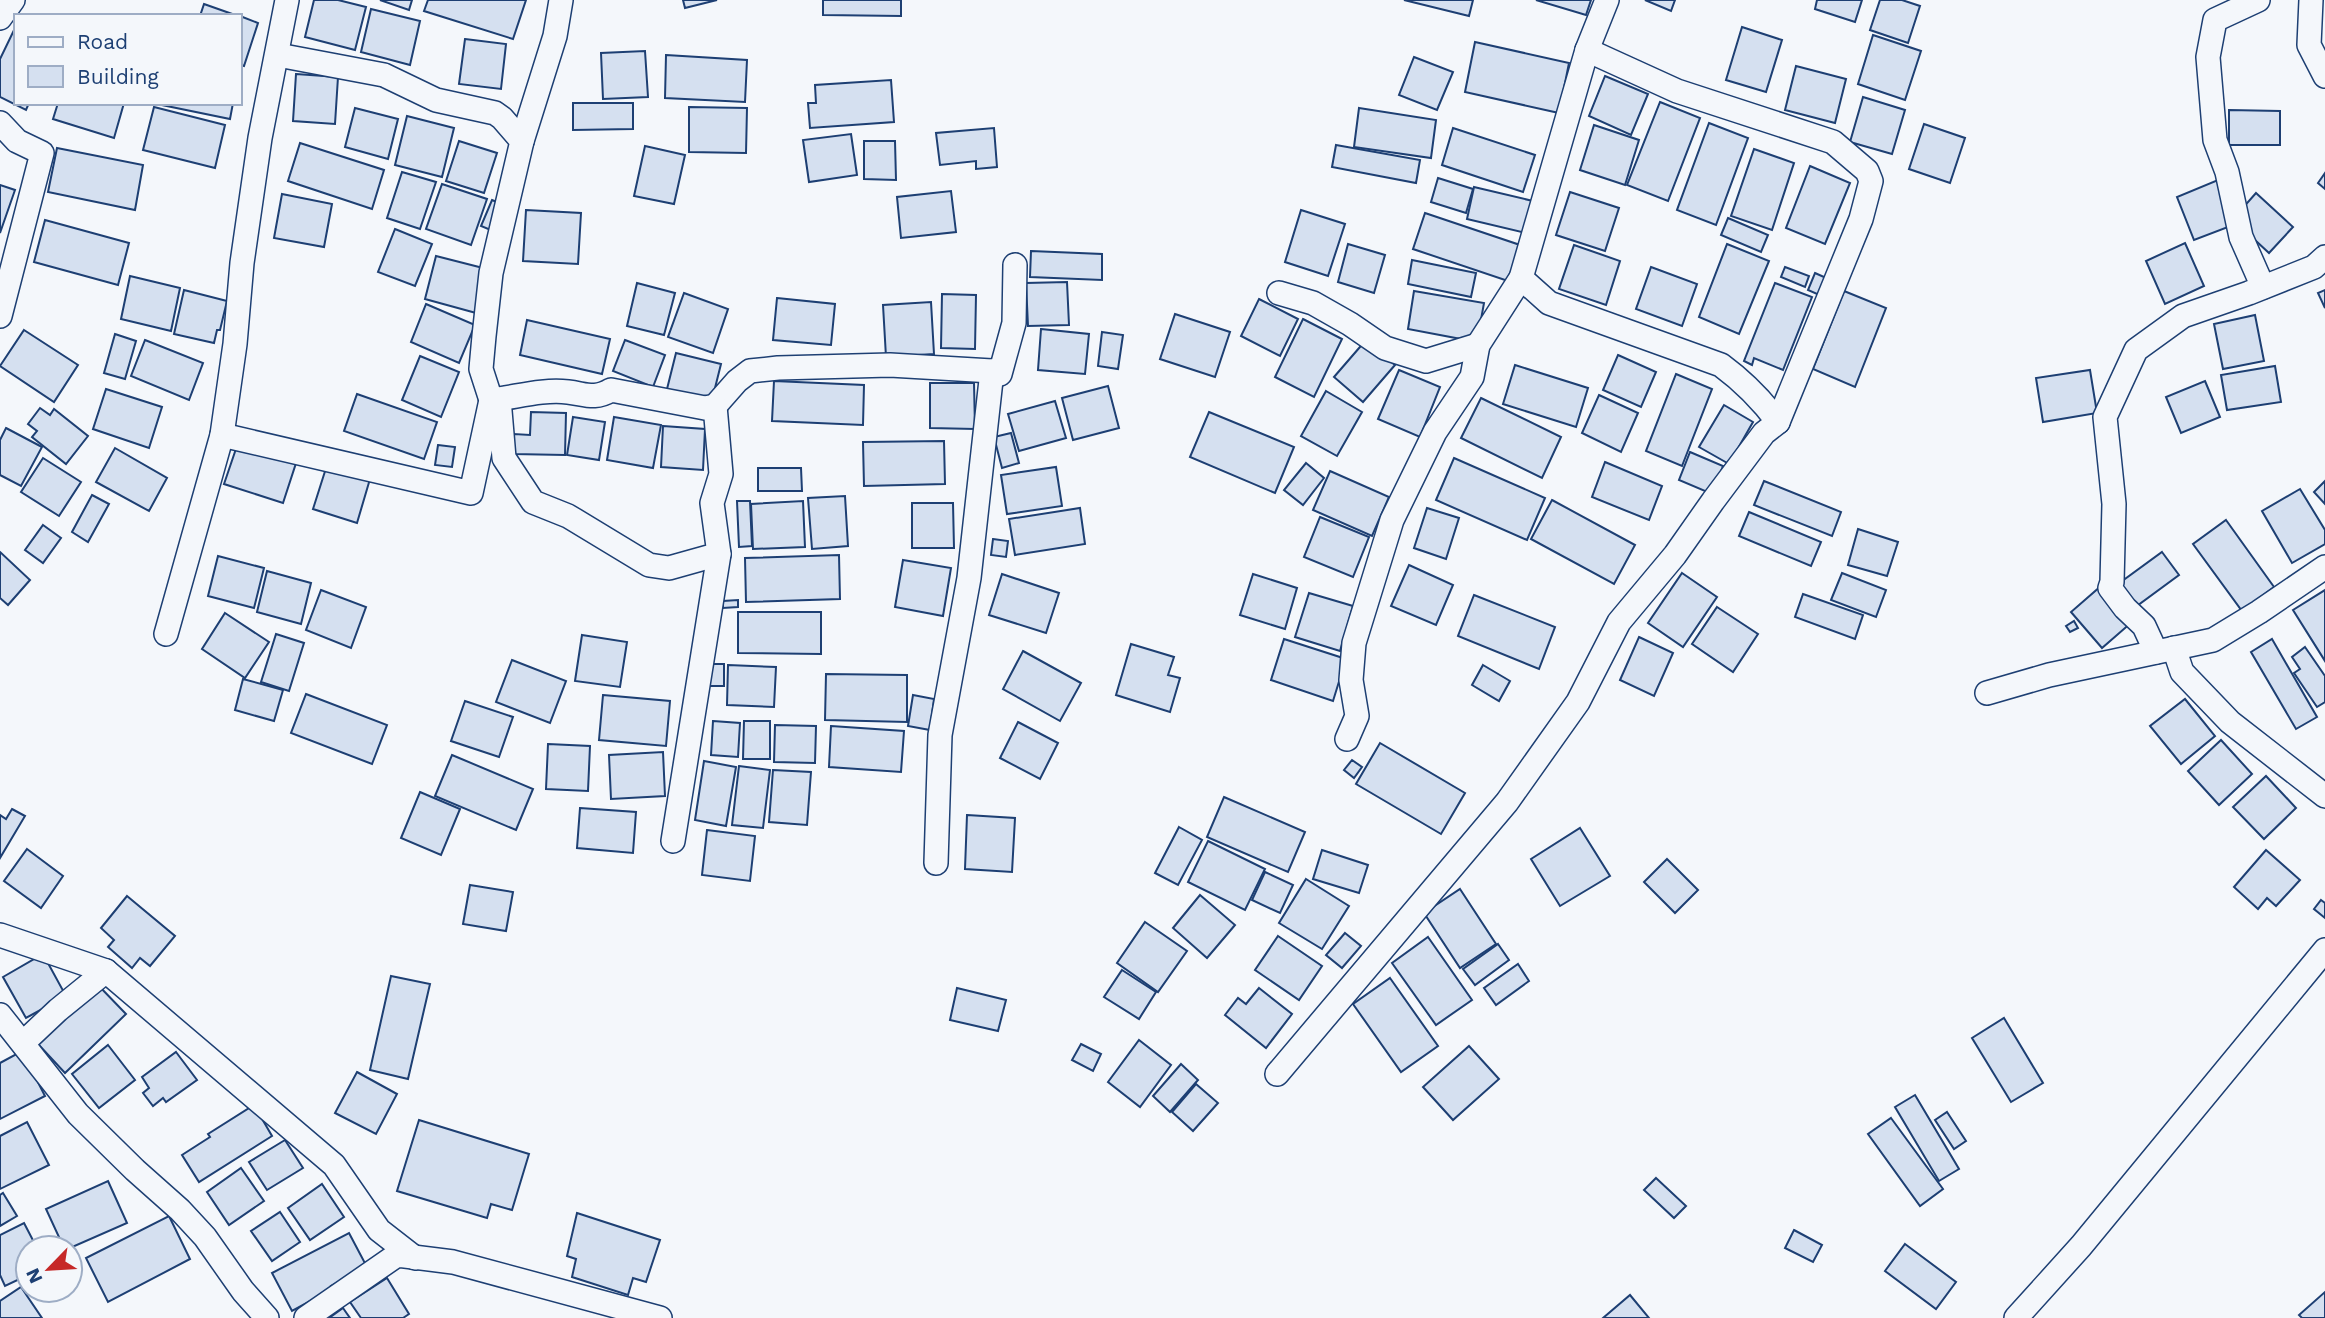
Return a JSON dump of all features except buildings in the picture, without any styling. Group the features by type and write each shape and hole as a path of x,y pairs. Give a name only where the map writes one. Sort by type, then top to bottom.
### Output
{"street":[{"path":"0,18 13,0"},
{"path":"166,634 222,435 260,138 287,0"},
{"path":"561,0 555,36 522,141 491,273 481,369 495,399 504,458 533,502 568,516 649,565 668,568 719,554"},
{"path":"1347,739 1357,716 1351,680 1354,643 1392,520 1435,432 1472,377 1478,345 1521,278 1587,50 1607,0"},
{"path":"2258,0 2215,20 2208,57 2215,140 2227,172 2241,237 2263,287"},
{"path":"2311,0 2309,45 2325,76"},
{"path":"1277,1074 1507,802 1578,702 1619,622 1661,573 1764,433 1778,422 1861,219 1871,181 1867,171 1833,142 1677,91 1587,50"},
{"path":"278,55 384,75 436,100 495,113 522,141"},
{"path":"0,123 17,141 42,153 0,316"},
{"path":"2325,257 2314,267 2183,316 2136,350 2105,417 2114,504 2112,582 2109,588 2182,672 2230,722 2325,796"},
{"path":"495,399 535,392 566,391 599,397 611,390 705,408 715,406 737,380 750,371 890,365 992,371 1000,374 1014,323 1016,265"},
{"path":"1521,278 1549,303 1721,365 1760,397 1778,422"},
{"path":"1279,293 1313,303 1385,348 1472,377"},
{"path":"1426,360 1478,345"},
{"path":"936,863 940,735 969,578 992,371"},
{"path":"222,435 471,493 495,399"},
{"path":"673,841 719,554 712,503 721,474 715,406"},
{"path":"1987,693 2049,676 2213,640 2325,567"},
{"path":"0,935 106,971 334,1165 379,1230 415,1258"},
{"path":"2015,1318 2081,1246 2325,950"},
{"path":"23,1043 106,971"},
{"path":"0,1015 78,1114 205,1237 243,1291 267,1318"},
{"path":"306,1318 397,1255 453,1262 609,1312 660,1318"}]}
